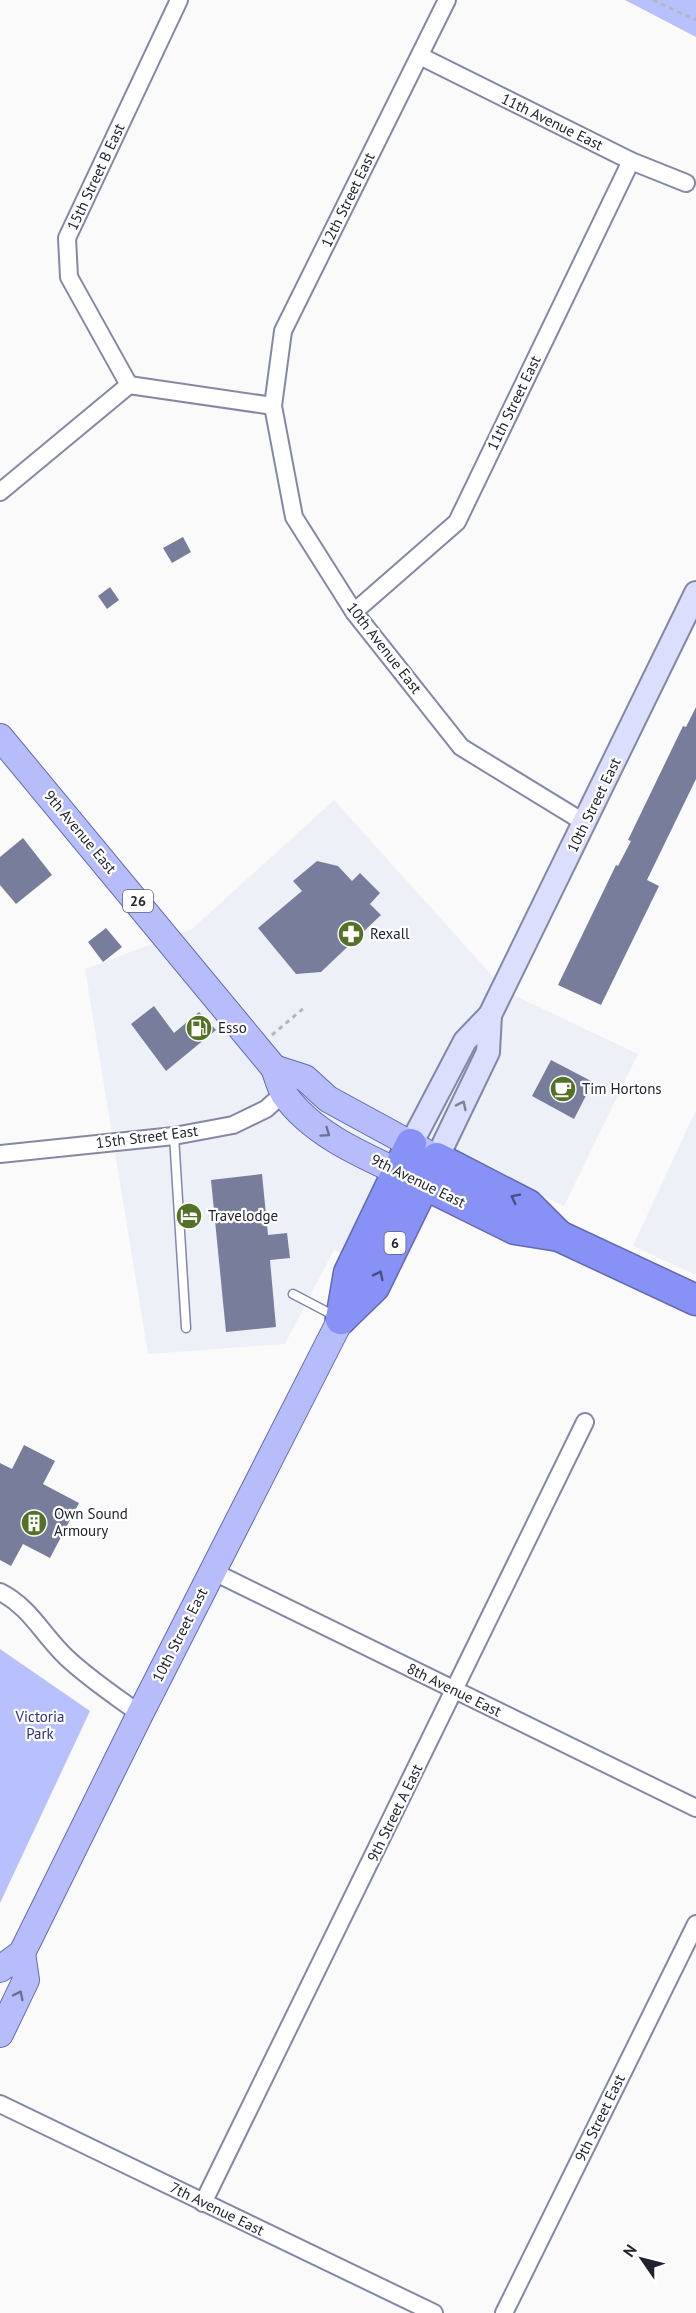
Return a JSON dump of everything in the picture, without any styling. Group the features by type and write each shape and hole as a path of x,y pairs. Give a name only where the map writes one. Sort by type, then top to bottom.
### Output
{"highway":[{"name":"10th Street East","path":"341,1319 374,1287 410,1178 424,1151"},
{"name":"9th Avenue East","path":"424,1151 528,1205 559,1236"},
{"name":"9th Avenue East","path":"410,1178 515,1229 559,1236 696,1300"}],"main road":[{"name":"9th Avenue East","path":"0,736 258,1047 274,1068 284,1093 310,1121 326,1133 410,1178"},
{"name":"9th Avenue East","path":"274,1068 305,1078 328,1099 424,1151"},
{"name":"10th Street East","path":"0,1969 22,1953 140,1714 341,1319"},
{"path":"0,2034 26,1980 22,1953"}],"street":[{"name":"15th Street B East","path":"129,385 69,278 67,238 179,0"},
{"name":"12th Street East","path":"273,406 283,331 447,0"},
{"name":"11th Avenue East","path":"420,56 631,161 686,183"},
{"name":"11th Street East","path":"354,612 457,522 631,161"},
{"path":"0,492 129,385 273,406"},
{"name":"10th Avenue East","path":"273,406 294,517 354,612 461,747 585,824"},
{"name":"10th Street East","path":"424,1151 488,1052 490,1016 696,593"},
{"name":"15th Street East","path":"0,1154 174,1136 234,1125 266,1109 284,1093"},
{"name":"9th Street A East","path":"203,2203 585,1422"},
{"name":"8th Avenue East","path":"212,1571 696,1808"},
{"path":"0,1592 29,1611 54,1646 69,1660 140,1714"},
{"name":"9th Street East","path":"504,2313 696,1923"},
{"name":"7th Avenue East","path":"0,2104 434,2313"}],"lane":[{"path":"174,1136 186,1328"},
{"path":"293,1294 341,1319"}],"path":[{"path":"653,0 696,20"},
{"path":"258,1047 305,1007"}],"shaded area":[{"path":"334,800 507,992 638,1054 564,1206 433,1144 374,1268 334,1250 285,1344 148,1354 85,969 192,929"},
{"path":"696,1110 696,1275 633,1246"}],"green space":[{"path":"625,0 696,0 696,37"},
{"name":"Victoria Park","path":"0,1649 90,1711 0,1903"}],"building":[{"path":"183,537 191,552 172,563 163,548"},
{"path":"110,587 119,600 107,609 98,596"},
{"path":"696,707 696,779 647,880 659,886 601,1005 558,985 616,865 618,866 631,841 628,840 683,726 686,727"},
{"path":"23,838 52,875 16,904 0,885 0,857"},
{"path":"317,861 338,866 352,881 360,873 380,893 370,904 381,915 321,972 296,974 258,928 302,891 293,881"},
{"path":"106,928 122,947 103,962 88,942"},
{"path":"154,1006 174,1033 199,1012 216,1030 166,1071 131,1024"},
{"name":"Tim Hortons","path":"551,1060 593,1082 574,1119 532,1096"},
{"path":"262,1174 268,1235 287,1233 290,1258 270,1260 276,1327 226,1332 211,1180"},
{"name":"Own Sound Armoury","path":"24,1445 55,1461 43,1484 79,1503 50,1558 23,1544 11,1566 0,1560 0,1463 12,1469"}],"place":[{"name":"Rexall","path":"351,934"},
{"name":"Esso","path":"199,1028"},
{"name":"Tim Hortons","path":"563,1089"},
{"name":"Travelodge","path":"189,1216"},
{"name":"Own Sound Armoury","path":"34,1523"}]}
